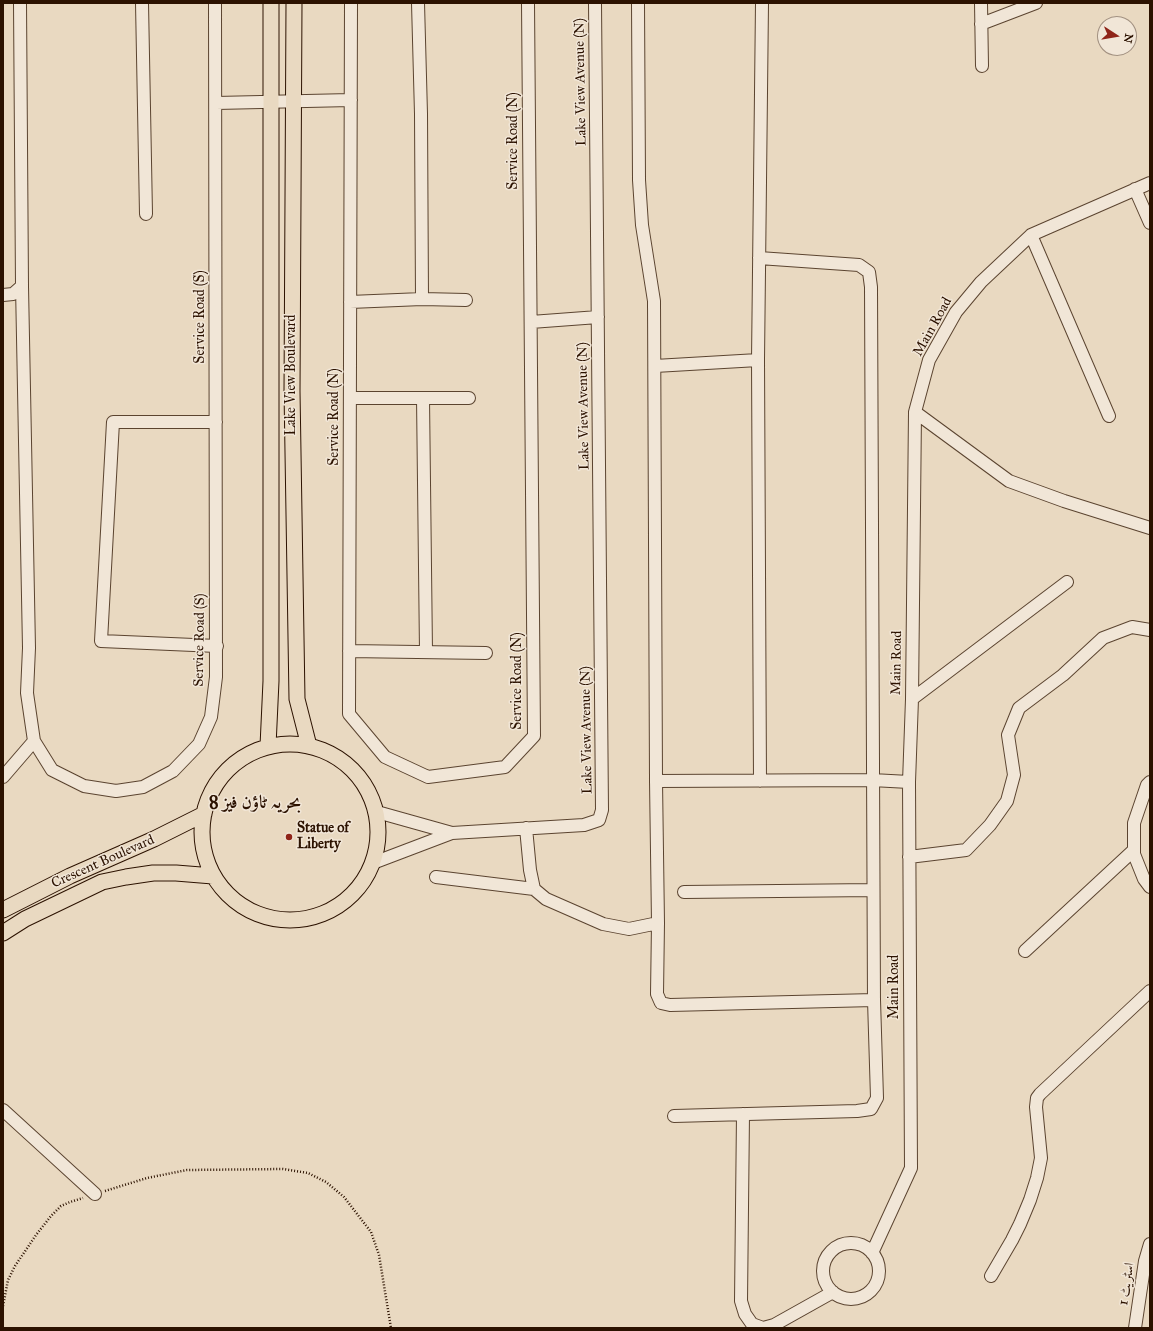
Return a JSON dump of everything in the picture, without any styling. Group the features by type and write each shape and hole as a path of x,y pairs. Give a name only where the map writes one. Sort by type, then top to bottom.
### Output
{"main road":[{"name":"Lake View Boulevard","path":"268,746 271,681 271,3"},
{"name":"Lake View Boulevard","path":"294,3 292,391 297,699 309,746"},
{"path":"281,744 309,746 340,758 353,769 363,782 371,796 377,812 379,829 378,847 373,863 364,881 346,901 335,909 317,917 297,921 277,920 257,915 240,906 224,892 213,876 206,861 202,846 202,830 208,798 226,771 252,752 268,746 281,744"},
{"name":"Crescent Boulevard","path":"3,910 70,876 154,839 204,814"},
{"name":"Crescent Boulevard","path":"3,933 25,919 102,882 153,873 176,872 213,876"}],"street":[{"name":"Service Road (S)","path":"20,3 22,286 29,648 27,693 34,742 52,770 84,786 116,791 143,786 173,771 198,744 211,716 216,677 215,3"},
{"path":"142,3 146,214"},
{"name":"Service Road (N)","path":"351,3 349,714 385,757 428,777 505,767 534,736 528,3"},
{"path":"418,3 421,114 422,299"},
{"name":"Lake View Avenue (N)","path":"526,828 584,825 599,820 602,810 595,3"},
{"path":"638,3 639,180 642,225 654,301 658,923 657,994 661,1003 670,1005 874,1000"},
{"path":"760,781 758,360 762,3"},
{"path":"981,3 982,66"},
{"path":"981,24 1036,3"},
{"path":"216,103 351,100"},
{"name":"Main Road","path":"872,1253 911,1168 909,782 912,699 915,412 929,360 956,312 981,282 1031,235 1150,183"},
{"path":"1135,189 1150,223"},
{"path":"1031,235 1109,416"},
{"path":"674,1116 857,1111 871,1109 877,1098 874,1000 871,303 869,272 859,265 759,258"},
{"path":"3,295 13,294 22,286"},
{"path":"350,302 422,299 466,300"},
{"path":"531,322 598,317"},
{"path":"655,366 758,360"},
{"path":"350,398 469,398"},
{"path":"423,398 426,652"},
{"path":"915,412 1010,481 1064,501 1150,528"},
{"path":"216,422 113,422 101,641 217,646"},
{"path":"912,699 1067,582"},
{"path":"909,857 966,850 990,825 1007,800 1014,775 1008,735 1019,708 1063,675 1103,638 1132,627 1150,630"},
{"path":"349,651 486,653"},
{"path":"3,777 34,742"},
{"path":"656,782 872,780 909,782"},
{"path":"1150,782 1147,785 1134,823 1134,854 1144,879 1150,887"},
{"path":"377,812 452,833"},
{"path":"373,863 452,833 526,828 530,870 534,889"},
{"path":"1025,951 1134,850"},
{"path":"436,876 534,889 546,899 603,924 629,929 658,923"},
{"path":"684,892 873,890"},
{"path":"990,1276 1020,1224 1037,1178 1041,1158 1036,1107 1037,1098 1150,991"},
{"path":"3,1110 95,1194"},
{"path":"743,1114 741,1301 746,1314 752,1324 763,1328 774,1325 832,1292"},
{"path":"850,1242 862,1245 872,1253 877,1262 879,1272 871,1291 852,1299 842,1297 832,1292 825,1282 823,1270 824,1262 828,1254 834,1248 850,1242"},
{"name":"اسٹریٹ 1","path":"1135,1328 1145,1261 1150,1244"}],"path":[{"path":"3,1306 8,1280 15,1266 51,1216 62,1206 70,1202 147,1178 187,1170 283,1169 308,1174 326,1182 344,1197 371,1232 379,1255 391,1328"}],"place":[{"name":"Statue of Liberty","path":"289,837"}],"district":[{"name":"بحریہ ٹاؤن فیز 8","path":"255,804"}]}
